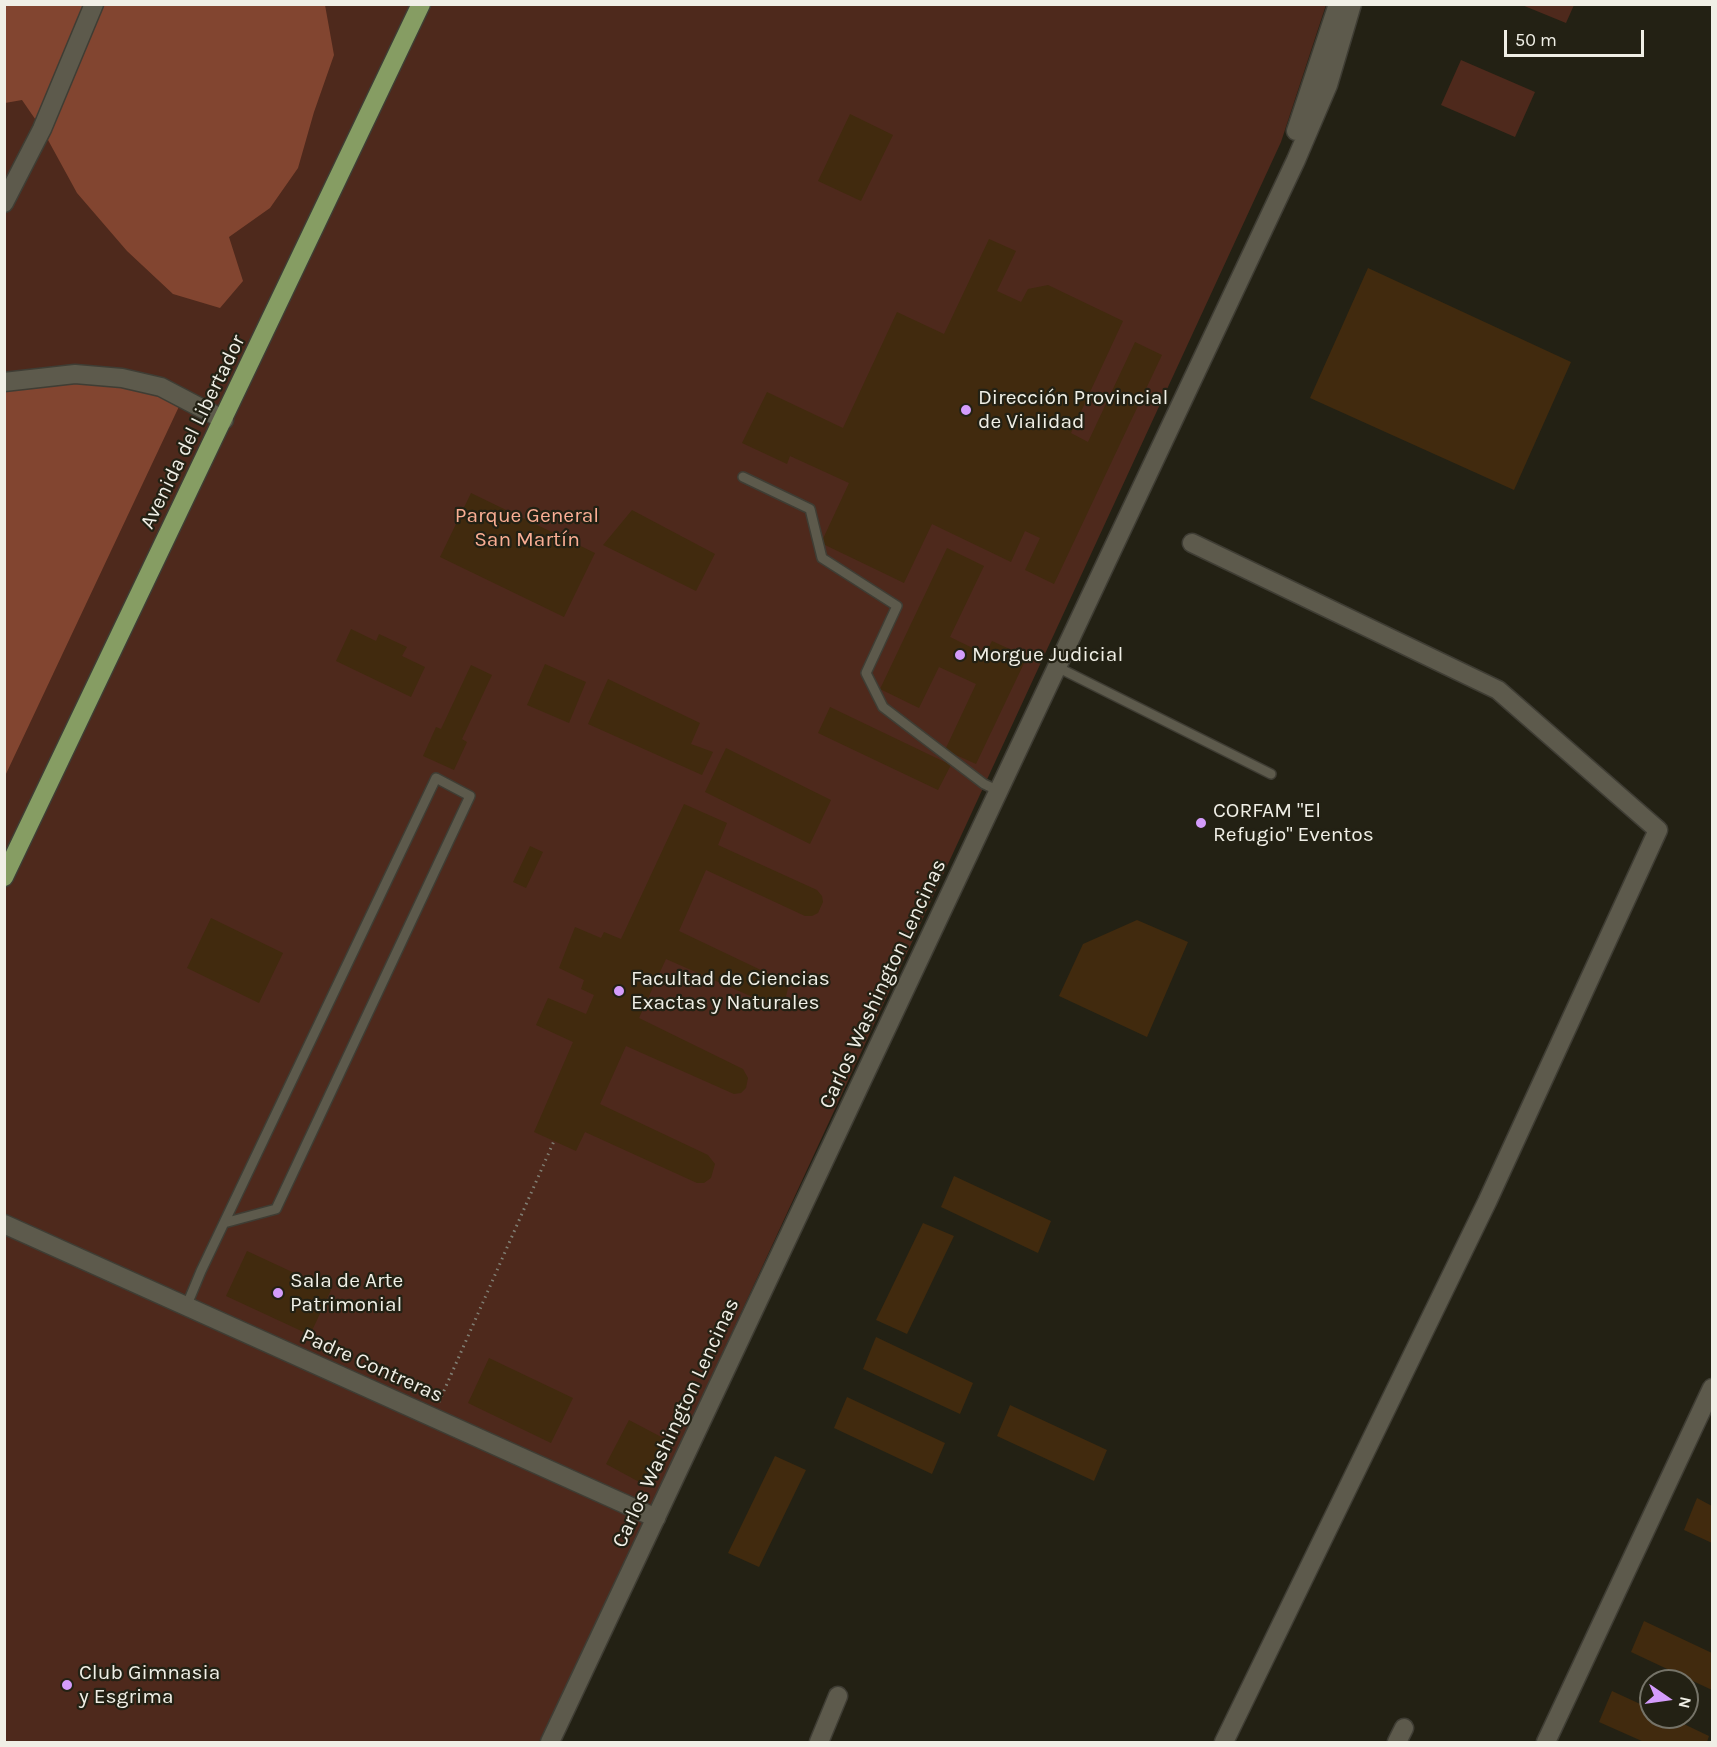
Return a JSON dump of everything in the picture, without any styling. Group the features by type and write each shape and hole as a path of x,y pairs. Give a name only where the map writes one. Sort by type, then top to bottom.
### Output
{"main road":[{"name":"Avenida del Libertador","path":"4,877 421,4"}],"street":[{"path":"4,203 42,129 93,4"},
{"name":"Carlos Washington Lencinas","path":"1257,244 1338,4"},
{"name":"Carlos Washington Lencinas","path":"550,1743 1296,160 1328,85 1352,4"},
{"path":"4,382 75,374 122,378 161,387 224,420"},
{"path":"1192,543 1498,690 1658,830 1487,1202 1224,1743"},
{"name":"Padre Contreras","path":"4,1224 656,1518"},
{"path":"1546,1743 1713,1388"},
{"path":"819,1743 838,1696"}],"lane":[{"path":"743,477 810,509 822,558 897,606 866,673 883,707 984,784 999,791"},
{"path":"1057,667 1271,774"},
{"path":"186,1307 198,1276 436,778 470,796 276,1209 224,1223"}],"path":[{"path":"432,1417 554,1141"}],"green space":[{"name":"Parque General San Martín","path":"5,5 1326,5 1281,142 633,1547 539,1742 5,1742"},
{"path":"1522,5 1574,5 1566,23"},
{"path":"1461,60 1535,92 1515,137 1441,105"}],"shaded area":[{"path":"5,5 325,5 334,55 298,168 270,208 229,237 243,281 220,308 173,294 127,251 77,193 42,129 22,100 5,103"},
{"path":"75,374 183,398 5,776 5,382"}],"building":[{"path":"850,114 893,135 861,201 818,181"},
{"name":"Dirección Provincial de Vialidad","path":"989,239 1016,251 997,291 1021,302 1028,289 1048,285 1123,321 1071,433 1088,442 1135,342 1162,355 1054,584 1025,570 1040,538 1025,531 1011,562 932,524 904,583 821,543 849,483 790,456 787,464 742,443 767,392 843,428 897,312 944,334"},
{"path":"1368,268 1571,362 1514,490 1310,398"},
{"path":"471,493 595,553 564,617 440,557"},
{"path":"632,510 715,554 696,591 603,545"},
{"name":"Morgue Judicial","path":"947,548 984,566 950,637 985,654 992,641 1027,657 976,764 945,750 976,684 939,667 919,708 880,689"},
{"path":"351,629 376,641 379,634 407,647 402,656 425,667 411,697 336,661"},
{"path":"545,664 586,682 569,723 527,705"},
{"path":"471,665 492,675 462,739 467,742 454,770 423,756 436,727 441,729"},
{"path":"608,679 700,723 691,744 713,752 702,775 588,724"},
{"path":"830,707 951,765 938,790 818,733"},
{"path":"726,748 831,800 810,844 705,792"},
{"name":"Facultad de Ciencias Exactas y Naturales","path":"684,804 727,823 718,845 817,890 823,902 818,913 805,916 706,870 679,931 784,981 788,988 785,1001 773,1006 666,959 639,1018 743,1069 748,1078 746,1088 741,1093 734,1094 626,1046 600,1104 708,1155 715,1164 711,1178 704,1183 697,1183 585,1132 576,1151 534,1132 573,1042 536,1025 548,998 586,1014 594,995 581,989 584,980 559,968 575,927 601,938 604,932 621,939"},
{"path":"530,846 543,852 526,888 513,882"},
{"path":"211,918 283,953 259,1003 187,968"},
{"path":"1137,920 1188,942 1147,1037 1059,996 1083,944"},
{"path":"954,1176 1051,1221 1038,1253 941,1207"},
{"path":"923,1223 954,1236 907,1334 876,1320"},
{"name":"Sala de Arte Patrimonial","path":"247,1251 331,1290 310,1335 226,1296"},
{"path":"876,1337 973,1383 960,1414 863,1369"},
{"path":"489,1358 573,1398 551,1443 468,1403"},
{"path":"847,1397 945,1443 932,1474 834,1428"},
{"path":"1010,1405 1107,1450 1094,1481 997,1436"},
{"path":"629,1420 667,1440 643,1484 606,1464"},
{"path":"775,1456 806,1470 759,1567 728,1553"},
{"path":"1697,1498 1712,1506 1712,1543 1684,1530"},
{"path":"1644,1621 1712,1653 1712,1690 1699,1684 1699,1669 1667,1669 1631,1652"},
{"path":"1612,1691 1639,1703 1639,1729 1694,1729 1709,1736 1707,1742 1644,1742 1599,1722"}],"place":[{"name":"Dirección Provincial de Vialidad","path":"966,410"},
{"name":"Morgue Judicial","path":"960,655"},
{"name":"CORFAM \"El Refugio\" Eventos","path":"1201,823"},
{"name":"Facultad de Ciencias Exactas y Naturales","path":"619,991"},
{"name":"Sala de Arte Patrimonial","path":"278,1293"},
{"name":"Club Gimnasia y Esgrima","path":"67,1685"}]}
